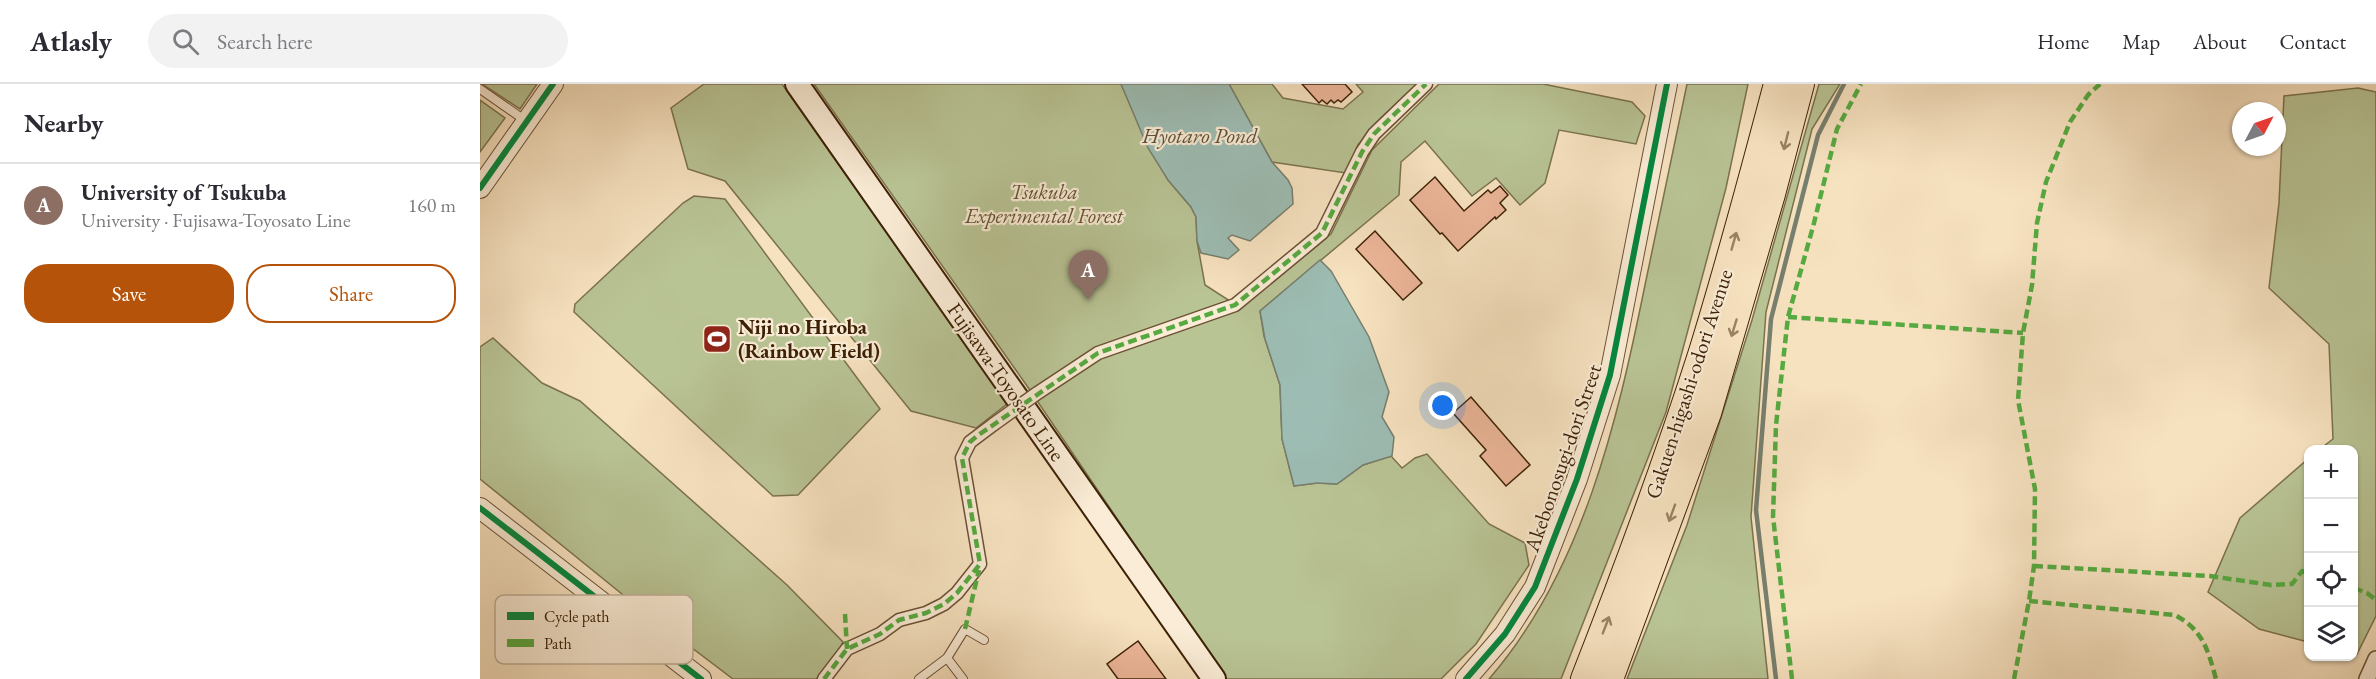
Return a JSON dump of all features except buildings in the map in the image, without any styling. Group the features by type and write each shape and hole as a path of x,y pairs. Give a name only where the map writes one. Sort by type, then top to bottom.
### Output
{"main road":[{"name":"Fujisawa-Toyosato Line","path":"798,84 1214,679"},
{"name":"Gakuen-higashi-odori Avenue","path":"1584,679 1650,507 1688,394 1743,209 1777,84"},
{"name":"Gakuen-higashi-odori Avenue","path":"1610,679 1708,413 1772,194 1801,84"}],"street":[{"path":"480,188 553,84"},
{"path":"824,679 847,649 880,634 899,620 926,613 944,604 957,593 980,564 962,458 970,442 994,423 1098,353 1235,305 1322,233 1362,152 1374,134 1426,84"},
{"name":"Akebonosugi-dori Street","path":"1466,679 1505,634 1535,587 1555,539 1597,421 1610,375 1667,84"},
{"path":"480,508 592,595"},
{"path":"2367,679 2376,659"},
{"path":"682,664 701,679"}],"lane":[{"path":"480,89 527,122"},
{"path":"919,679 947,658 965,629 984,640"},
{"path":"947,658 963,679"}],"green space":[{"path":"482,84 537,84 520,109"},
{"path":"704,84 782,84 1007,404 976,428 911,411 725,181 688,169 671,108"},
{"name":"Tsukuba Experimental Forest","path":"814,84 1121,84 1168,180 1191,207 1196,217 1197,241 1205,285 1236,305 1246,304 1331,234 1372,150 1439,84 1543,84 1632,102 1645,116 1636,144 1559,130 1545,183 1520,205 1496,178 1472,196 1425,141 1401,162 1399,195 1260,311 1264,336 1280,385 1282,439 1294,486 1317,483 1337,484 1363,465 1391,456 1402,468 1415,458 1427,454 1489,524 1525,543 1529,565 1476,644 1441,679 1226,679 1025,383"},
{"path":"1229,84 1272,84 1283,98 1343,109 1363,92 1356,84 1418,84 1381,118 1358,145 1346,173 1272,162"},
{"path":"1687,84 1748,84 1726,188 1666,412 1561,679 1489,679 1522,636 1549,591 1592,493 1622,389"},
{"path":"1819,84 1840,84 1812,129 1766,312 1751,517 1768,679 1627,679 1687,525 1752,320"},
{"path":"2358,88 2376,92 2376,616 2358,652 2358,445 2325,445 2333,439 2329,344 2269,288 2279,203 2281,156 2286,156 2284,96"},
{"path":"480,100 505,118 480,152"},
{"name":"Niji no Hiroba (Rainbow Field)","path":"694,196 725,199 880,409 798,495 773,496 574,312 575,304 683,203"},
{"path":"493,338 542,383 580,401 787,585 843,642 832,665 820,679 733,679 693,649 693,595 623,595 480,479 480,347"},
{"path":"2304,462 2304,641 2259,629 2208,592 2240,518"}],"water":[{"name":"Hyotaro Pond","path":"1121,84 1229,84 1272,162 1288,180 1292,188 1293,204 1250,241 1232,235 1228,238 1239,250 1228,259 1201,253 1197,241 1196,217 1191,207 1168,180 1148,148"},
{"path":"1320,260 1331,271 1369,337 1389,392 1382,417 1394,437 1392,456 1363,465 1337,484 1317,483 1294,486 1282,439 1280,385 1265,339 1260,311"}],"waterway":[{"path":"1776,679 1756,510 1771,319 1818,135 1844,84"}],"marked path":[{"path":"824,679 847,649 880,634 899,620 926,613 944,604 957,593 980,564 962,458 970,442 1098,353 1235,305 1322,233 1362,152 1374,134 1426,84"},
{"path":"1792,679 1773,517 1776,425 1788,317 1837,129 1861,84"},
{"path":"2014,679 2034,566 2035,489 2018,400 2023,333 2032,285 2037,223 2046,182 2070,122 2088,95 2100,84"},
{"path":"1788,317 2023,333"},
{"path":"2034,566 2210,576 2271,585 2292,584 2302,571 2304,572"},
{"path":"965,629 979,570"},
{"path":"2358,590 2376,600"},
{"path":"2029,601 2175,615 2198,634 2207,650 2216,679"},
{"path":"845,614 847,649"}],"cycle path":[{"path":"480,188 553,84"},
{"path":"1466,679 1505,634 1535,587 1577,479 1610,375 1667,84"},
{"path":"480,508 592,595"},
{"path":"682,664 701,679"}],"place":[{"name":"University of Tsukuba","path":"1088,300"},
{"name":"Niji no Hiroba (Rainbow Field)","path":"717,339"}]}
